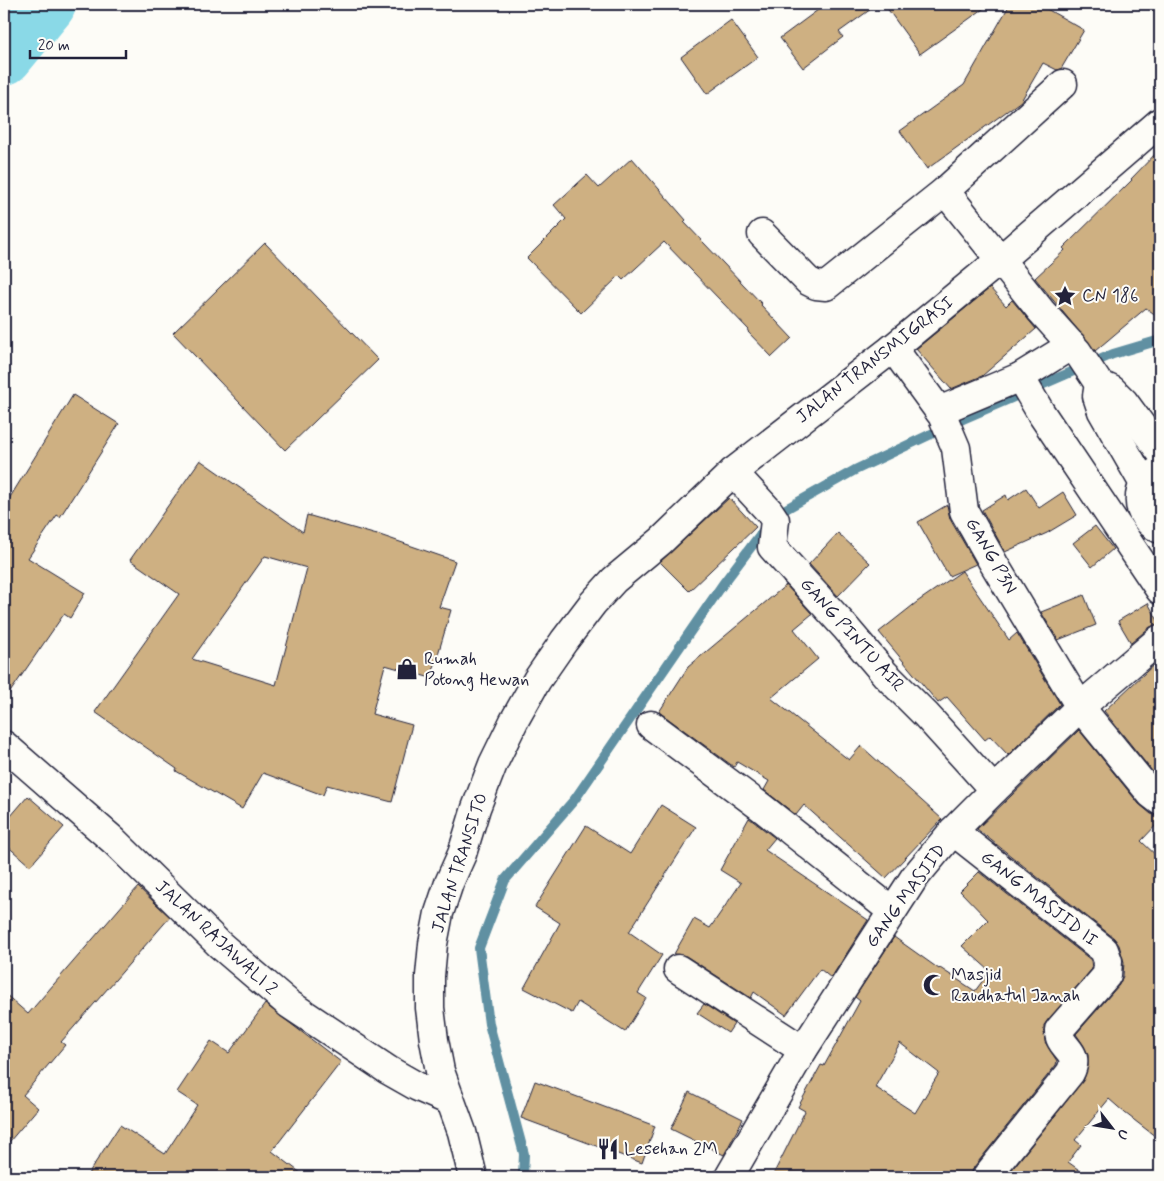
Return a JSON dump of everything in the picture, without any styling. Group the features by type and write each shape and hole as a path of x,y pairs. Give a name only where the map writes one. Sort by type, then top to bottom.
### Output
{"street":[{"path":"762,234 808,280 816,285 826,286 945,191 1063,84"},
{"name":"JALAN TRANSMIGRASI","path":"593,603 614,580 661,541 733,472 893,348 992,249 1160,122"},
{"path":"945,191 967,216 1041,311 1075,348 1098,382 1112,390 1124,402 1152,459 1140,494 1142,511 1147,520 1160,530"},
{"name":"GANG P3N","path":"893,348 941,413 956,448 964,510 994,564 1080,707 1151,794 1160,801"},
{"path":"941,413 1024,383 1075,348"},
{"path":"1024,383 1041,413 1160,590"},
{"name":"GANG PINTU AIR","path":"733,472 772,515 772,547 885,674 926,715 994,790"},
{"name":"JALAN TRANSITO","path":"473,1177 462,1132 450,1101 437,1055 430,1008 433,944 439,913 494,764 514,721 537,680 593,603"},
{"name":"GANG MASJID","path":"729,1177 803,1050 914,878 953,831 994,790 1080,707 1160,639"},
{"path":"651,725 762,807 892,912"},
{"name":"JALAN RAJAWALI 2","path":"4,745 114,841 219,944 288,1004 388,1070 418,1087 450,1101"},
{"name":"GANG MASJID II","path":"953,831 1104,950 1108,961 1107,975 1059,1030 1061,1040 1073,1056 1074,1065 1070,1073 986,1177"},
{"path":"678,969 803,1050"}],"building":[{"path":"826,4 878,4 839,32 843,37 803,68 780,38"},
{"path":"884,4 990,4 920,54"},
{"path":"1010,4 1038,4 1084,30 1061,69 1057,70 1043,63 1021,101 927,169 900,131 964,85"},
{"path":"731,20 758,57 707,94 681,57"},
{"path":"1160,149 1160,318 1146,308 1095,351 1035,278 1065,250 1063,248 1132,180"},
{"path":"632,158 686,220 684,222 792,338 772,357 748,332 749,330 664,242 623,280 619,276 581,313 527,258 566,219 554,205 587,175 599,188"},
{"path":"265,243 378,360 285,450 173,333"},
{"path":"990,288 1006,306 1012,300 1036,329 982,376 951,389 916,349"},
{"path":"73,395 119,424 60,517 57,515 28,558 85,593 70,618 64,614 4,701 4,507"},
{"path":"200,460 303,532 307,515 377,534 455,561 439,607 451,610 431,678 385,665 372,714 412,725 392,802 327,785 323,795 263,773 242,809 176,771 177,769 95,712 179,594 130,560","holes":["265,556 307,568 276,685 192,659"]},
{"path":"1026,488 1039,508 1063,492 1077,515 1047,533 1005,552 982,510 1006,495 1008,500"},
{"path":"729,498 756,527 689,591 660,562"},
{"path":"947,505 950,519 976,564 949,576 918,522"},
{"path":"1095,526 1113,549 1092,567 1073,543"},
{"path":"838,533 870,563 838,596 809,564"},
{"path":"962,571 1009,640 1017,633 1060,704 1008,755 990,736 985,740 947,697 938,703 879,632 917,602"},
{"path":"786,585 812,614 794,629 818,659 771,698 849,760 861,746 942,819 886,878 804,805 796,815 764,790 769,781 737,762 734,767 659,712 688,667"},
{"path":"1084,595 1096,625 1058,640 1041,612"},
{"path":"1148,603 1160,624 1150,627 1131,643 1118,621"},
{"path":"1160,659 1160,781 1104,711"},
{"path":"1079,730 1139,804 1151,814 1160,816 1160,821 1141,841 1160,859 1160,1140 1109,1099 1075,1140 1081,1145 1068,1162 1089,1177 1006,1177 1084,1079 1088,1066 1088,1055 1076,1034 1119,985 1123,976 1124,962 1119,945 1114,938 977,829"},
{"path":"28,796 64,827 30,866 4,843 4,824"},
{"path":"661,805 696,827 629,932 662,955 638,993 646,998 625,1032 578,1002 572,1013 524,988 560,923 535,907 586,826 630,854"},
{"path":"749,818 775,838 765,850 868,920 831,978 820,969 786,1015 754,992 751,998 686,956 674,954 694,919 710,928 741,883 720,870"},
{"path":"979,872 1091,960 1092,969 1044,1025 1045,1042 1057,1061 1056,1065 974,1167 971,1177 772,1177 805,1111 798,1107 821,1065 824,1066 860,1001 855,997 894,937 939,969 975,991 990,971 962,946 988,920 960,891","holes":["900,1043 939,1073 915,1113 875,1087"]},
{"path":"138,887 170,917 61,1042 65,1045 23,1095 38,1108 4,1148 4,993 28,1014"},
{"path":"265,1004 341,1062 272,1151 306,1177 86,1177 120,1125 165,1154 197,1105 177,1092 211,1041 229,1053"},
{"path":"704,1004 734,1024 728,1033 697,1013"},
{"path":"535,1081 655,1126 642,1163 521,1118"},
{"path":"689,1092 743,1119 724,1155 671,1129"}],"waterway":[{"path":"4,56 47,4"},
{"path":"523,1177 524,1154 489,1024 479,948 505,880 575,799 723,584 775,515 855,470 963,419 1113,354 1160,340"}],"place":[{"name":"CN 186","path":"1065,296"},
{"name":"Rumah Potong Hewan","path":"407,669"},
{"name":"Masjid Raudhatul Janah","path":"934,985"},
{"name":"Lesehan 2M","path":"608,1149"}]}
